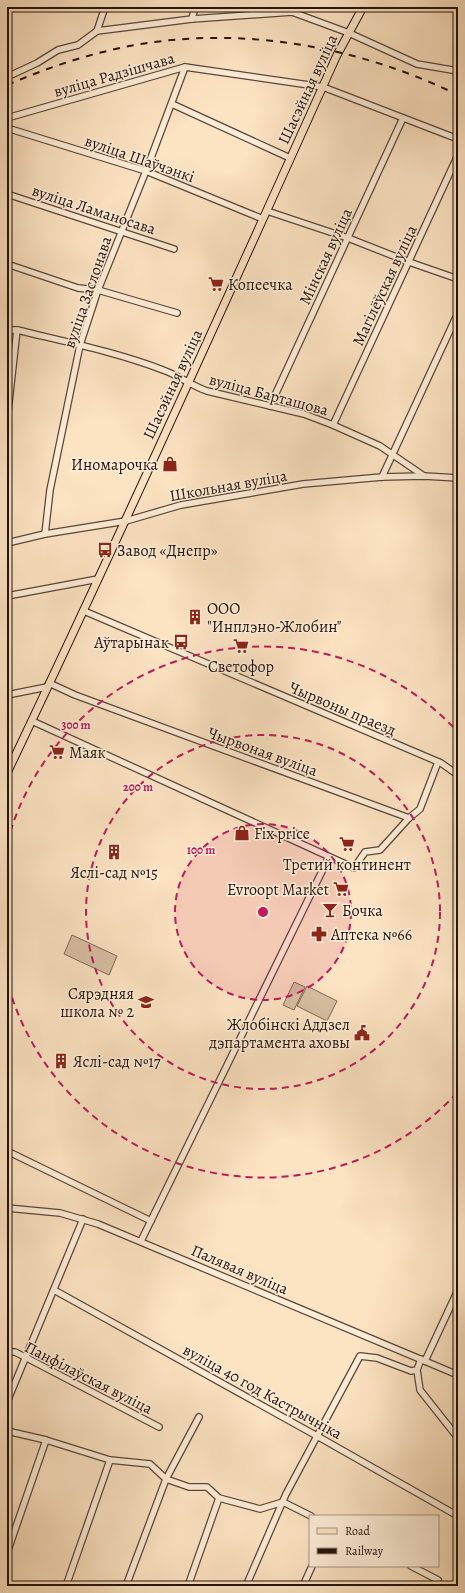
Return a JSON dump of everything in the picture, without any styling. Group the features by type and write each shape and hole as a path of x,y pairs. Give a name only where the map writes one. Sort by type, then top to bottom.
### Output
{"main road":[{"name":"Шасэйная вуліца","path":"7,773 126,521 323,87 349,33 364,7"}],"street":[{"path":"97,31 105,7"},
{"path":"192,19 195,7"},
{"path":"7,77 37,63 58,50 78,44 97,31 192,19 293,9 417,64 458,72"},
{"name":"вуліца Радзішчава","path":"7,118 184,67 323,87 458,139"},
{"name":"вуліца Заслонава","path":"45,534 50,490 80,345 98,290 172,104 184,67"},
{"path":"172,104 290,158"},
{"name":"Мінская вуліца","path":"270,406 403,118"},
{"name":"вуліца Шаўчэнкі","path":"7,128 146,171 263,219"},
{"name":"Магілёўская вуліца","path":"333,425 458,156"},
{"name":"вуліца Ламаносава","path":"7,194 174,249"},
{"path":"267,211 348,238 458,279"},
{"path":"7,264 78,288 98,290 177,313"},
{"path":"382,477 458,314"},
{"name":"вуліца Барташова","path":"7,330 17,330 80,345 164,370 189,381 196,387 207,391 304,414 380,446 424,476"},
{"path":"7,420 17,330"},
{"name":"Школьная вуліца","path":"7,543 45,534 126,521 181,505 303,484 382,477 424,476 458,478"},
{"path":"7,596 98,580"},
{"name":"Чырвоны праезд","path":"84,611 438,762 458,775"},
{"path":"7,694 48,685"},
{"name":"Чырвоная вуліца","path":"48,685 409,818"},
{"path":"32,721 354,868 365,852 380,850 409,818 420,809 438,762"},
{"path":"141,1242 329,857"},
{"path":"7,1151 151,1221"},
{"name":"Палявая вуліца","path":"7,1208 60,1213 83,1219 458,1375"},
{"path":"7,1402 83,1219"},
{"name":"вуліца 40 год Кастрычніка","path":"54,1290 458,1516"},
{"path":"458,1290 417,1370 420,1390 458,1438"},
{"name":"Панфілаўская вуліца","path":"7,1352 16,1352 159,1427"},
{"path":"246,1586 283,1502 360,1356 377,1358 411,1371 417,1370"},
{"path":"126,1586 166,1479 199,1417"},
{"path":"7,1432 46,1440 110,1460 150,1464 166,1479 189,1487 207,1487 219,1498 260,1509 283,1502 309,1515"},
{"path":"7,1553 46,1440"},
{"path":"66,1586 110,1460"},
{"path":"188,1586 219,1498"},
{"path":"303,1586 312,1567"},
{"path":"413,1567 438,1580"}],"shaded area":[{"path":"72,935 117,956 109,975 64,954"},
{"path":"294,982 305,987 294,1010 283,1005"},
{"path":"307,986 337,1001 327,1021 297,1006"}],"railway":[{"path":"7,85 82,58 151,42 196,38 242,38 287,43 331,51 375,62 417,77 458,95"}],"place":[{"name":"Копеечка","path":"216,284"},
{"name":"Иномарочка","path":"170,464"},
{"name":"Завод «Днепр»","path":"105,550"},
{"name":"ООО \"Инплэно-Жлобин\"","path":"195,617"},
{"name":"Аўтарынак","path":"181,642"},
{"name":"Светофор","path":"241,646"},
{"name":"Маяк","path":"57,752"},
{"name":"Fix price","path":"242,833"},
{"name":"Третий континент","path":"347,844"},
{"name":"Яслі-сад №15","path":"114,852"},
{"name":"Evroopt Market","path":"341,889"},
{"name":"Бочка","path":"330,910"},
{"name":"Аптека №66","path":"319,934"},
{"name":"Сярэдняя школа № 2","path":"146,1002"},
{"name":"Жлобінскі Аддзел дэпартамента аховы","path":"362,1033"},
{"name":"Яслі-сад №17","path":"61,1061"}]}
